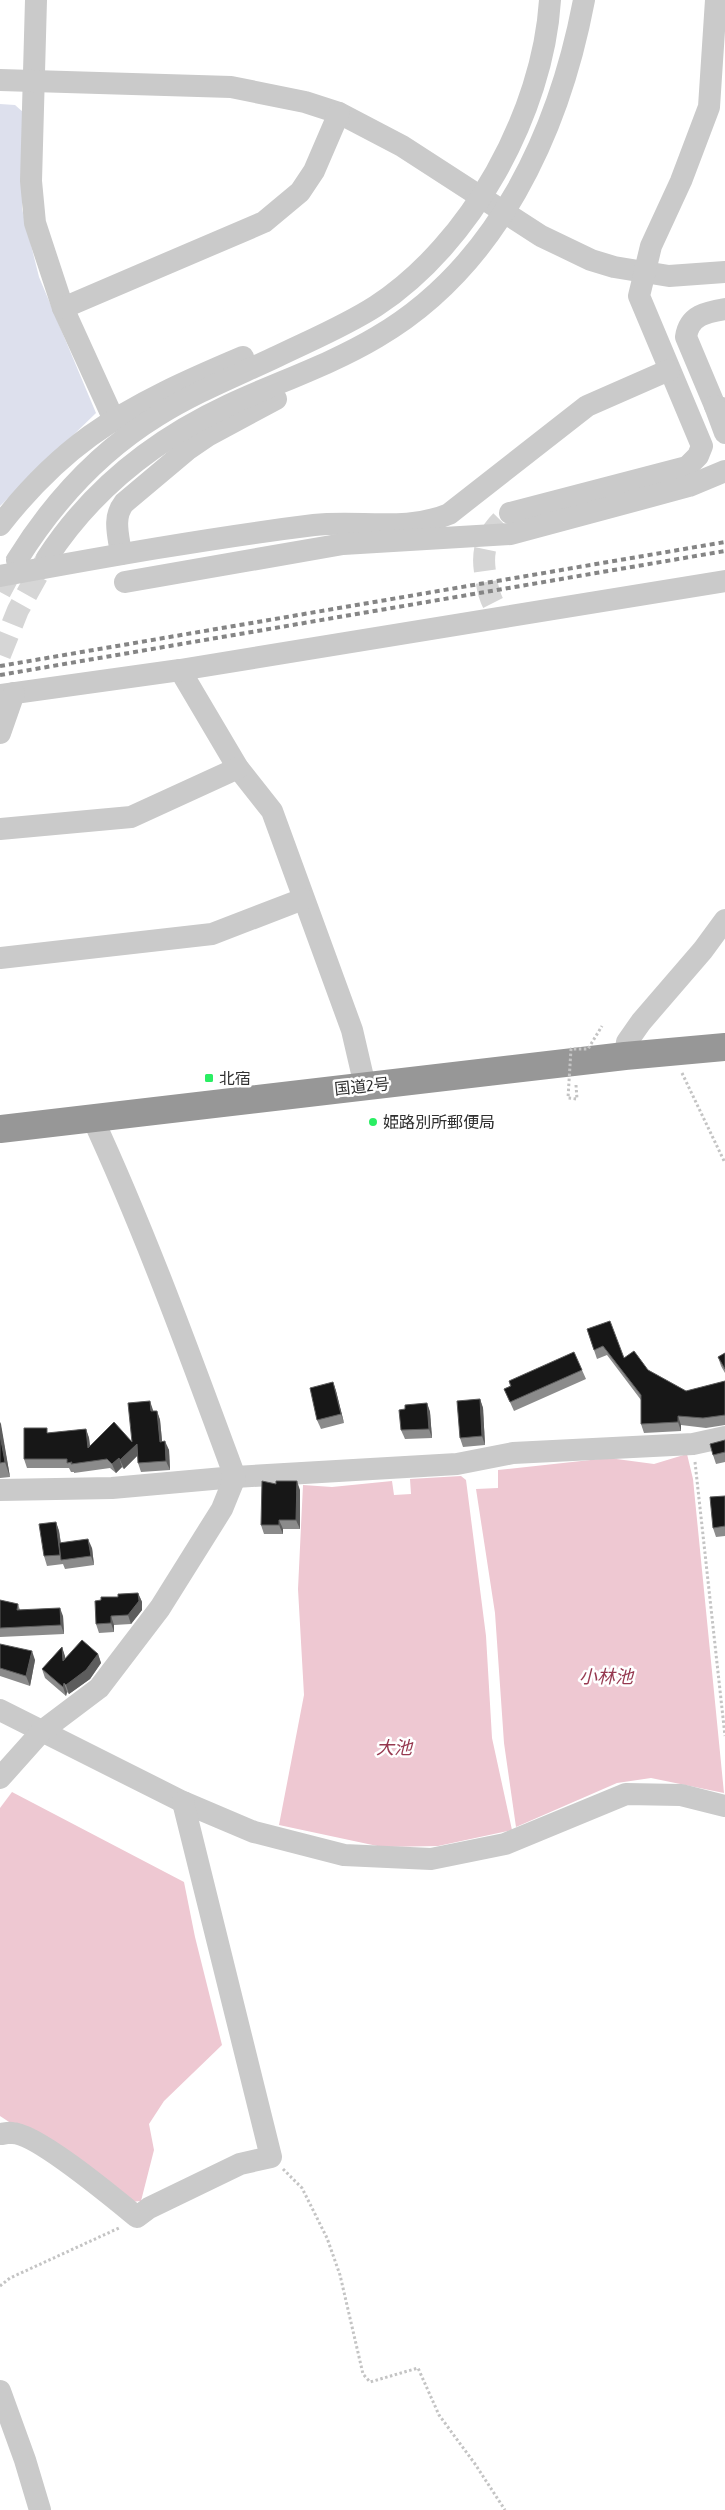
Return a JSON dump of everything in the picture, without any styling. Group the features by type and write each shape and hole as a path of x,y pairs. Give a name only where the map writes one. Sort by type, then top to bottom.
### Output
{"highway":[{"name":"国道2号","path":"0,1129 725,1046"}],"street":[{"path":"36,0 31,181 36,223 63,308 114,420"},
{"path":"529,96 534,57 536,0"},
{"path":"17,560 33,535 67,491 108,451 135,431 187,400 330,331 375,306 416,275 445,243 480,197 509,147 529,96 546,37 550,0"},
{"path":"563,80 569,0"},
{"path":"47,558 87,506 126,468 147,452 199,420 319,367 378,337 427,302 473,255 504,214 540,144 563,80 584,0"},
{"path":"510,513 687,467 698,456 702,446 638,296 651,246 717,105 716,0"},
{"path":"0,80 231,87 270,93 305,102 339,114 402,146 504,214 541,236 591,260 643,273 669,276 725,272"},
{"path":"63,308 264,222 300,192 309,178 339,114"},
{"path":"725,309 705,312 694,319 687,328 686,337 720,407 725,433"},
{"path":"0,525 14,507 64,459 89,437 114,420 193,378 257,350 330,331"},
{"path":"121,554 116,520 118,510 132,495 202,440 279,397 319,367"},
{"path":"0,576 121,554 316,525 417,523 435,520 449,514 587,406 669,370"},
{"path":"125,582 343,544 511,534 689,486 725,471"},
{"path":"493,603 725,568"},
{"path":"0,733 7,694 180,670 725,581"},
{"path":"180,670 238,768 272,812 352,1030 365,1086"},
{"path":"0,829 131,817 238,768"},
{"path":"0,958 212,934 303,899"},
{"path":"625,1056 627,1042 641,1022 703,950 725,920"},
{"path":"0,1778 42,1731 99,1688 160,1608 222,1509 234,1476 170,1298 138,1226 129,1197 92,1117"},
{"path":"0,1490 112,1488 234,1476 456,1464 513,1453 693,1444 725,1437"},
{"path":"0,1710 183,1802 254,1832 344,1855 431,1859 505,1844 626,1794 681,1795 725,1806"},
{"path":"0,2134 13,2132 38,2144 89,2178 137,2217 149,2208 240,2164 271,2157 183,1802"},
{"path":"0,2391 25,2460 40,2510"}],"path":[{"path":"576,1085 577,1099 568,1098 570,1049 588,1049 602,1026"},
{"path":"672,1052 725,1163"},
{"path":"693,1444 725,1736"},
{"path":"271,2157 302,2188 327,2238 340,2275 363,2374 370,2382 418,2368 439,2415 475,2464 505,2510"},
{"path":"0,2286 10,2278 69,2252 98,2236 124,2226 137,2217"}],"shaded area":[{"path":"0,104 15,105 24,113 22,209 39,277 96,413 0,506"}],"water":[{"name":"小林池","path":"687,1454 693,1479 724,1793 651,1778 617,1783 516,1827 504,1743 495,1613 476,1489 498,1488 498,1470 609,1458 654,1464"},
{"name":"大池","path":"461,1476 466,1480 486,1636 492,1738 512,1830 438,1846 382,1847 279,1825 304,1695 298,1589 303,1485 332,1487 392,1481 394,1495 411,1494 410,1479"},
{"path":"12,1792 184,1882 195,1937 222,2045 164,2101 149,2124 154,2150 141,2201 131,2202 0,2116 0,1808"}],"building":[{"path":"610,1321 624,1358 634,1351 648,1370 686,1391 725,1381 725,1415 703,1418 678,1416 678,1422 641,1424 641,1395 603,1346 594,1350 587,1329"},
{"path":"574,1352 582,1370 510,1402 504,1389 511,1386 509,1381"},
{"path":"725,1353 725,1369 718,1357"},
{"path":"333,1382 341,1414 317,1420 310,1388"},
{"path":"480,1399 482,1436 460,1438 457,1401"},
{"path":"150,1401 151,1411 157,1411 160,1442 165,1441 166,1461 138,1463 137,1444 120,1460 119,1458 112,1464 107,1459 71,1464 72,1462 67,1463 67,1459 24,1459 24,1428 47,1428 47,1433 86,1429 88,1448 114,1422 132,1442 128,1403"},
{"path":"427,1403 429,1429 401,1430 399,1410 405,1409 405,1405"},
{"path":"0,1435 5,1462 0,1463"},
{"path":"725,1440 725,1452 713,1455 710,1444"},
{"path":"262,1481 276,1484 276,1481 297,1481 296,1520 279,1520 279,1525 261,1525"},
{"path":"725,1496 725,1526 713,1528 710,1497"},
{"path":"56,1522 60,1555 44,1556 39,1524"},
{"path":"88,1539 91,1556 61,1560 59,1543"},
{"path":"138,1593 139,1601 128,1615 111,1616 111,1623 96,1624 95,1601 101,1600 101,1597 118,1597 118,1594"},
{"path":"0,1600 18,1604 17,1610 60,1608 61,1625 0,1628"},
{"path":"82,1640 98,1654 86,1670 66,1685 64,1683 63,1687 42,1669 62,1647 63,1661"},
{"path":"0,1644 32,1651 26,1676 0,1668"}],"tunnel":[{"path":"493,603 488,590 484,567 485,549 491,534 510,513"},
{"path":"0,655 18,610 47,558"},
{"path":"0,592 17,560"}],"railway":[{"path":"0,666 725,542"},
{"path":"0,675 725,551"}],"place":[{"name":"北宿","path":"209,1078"},
{"name":"姫路別所郵便局","path":"373,1122"}]}
